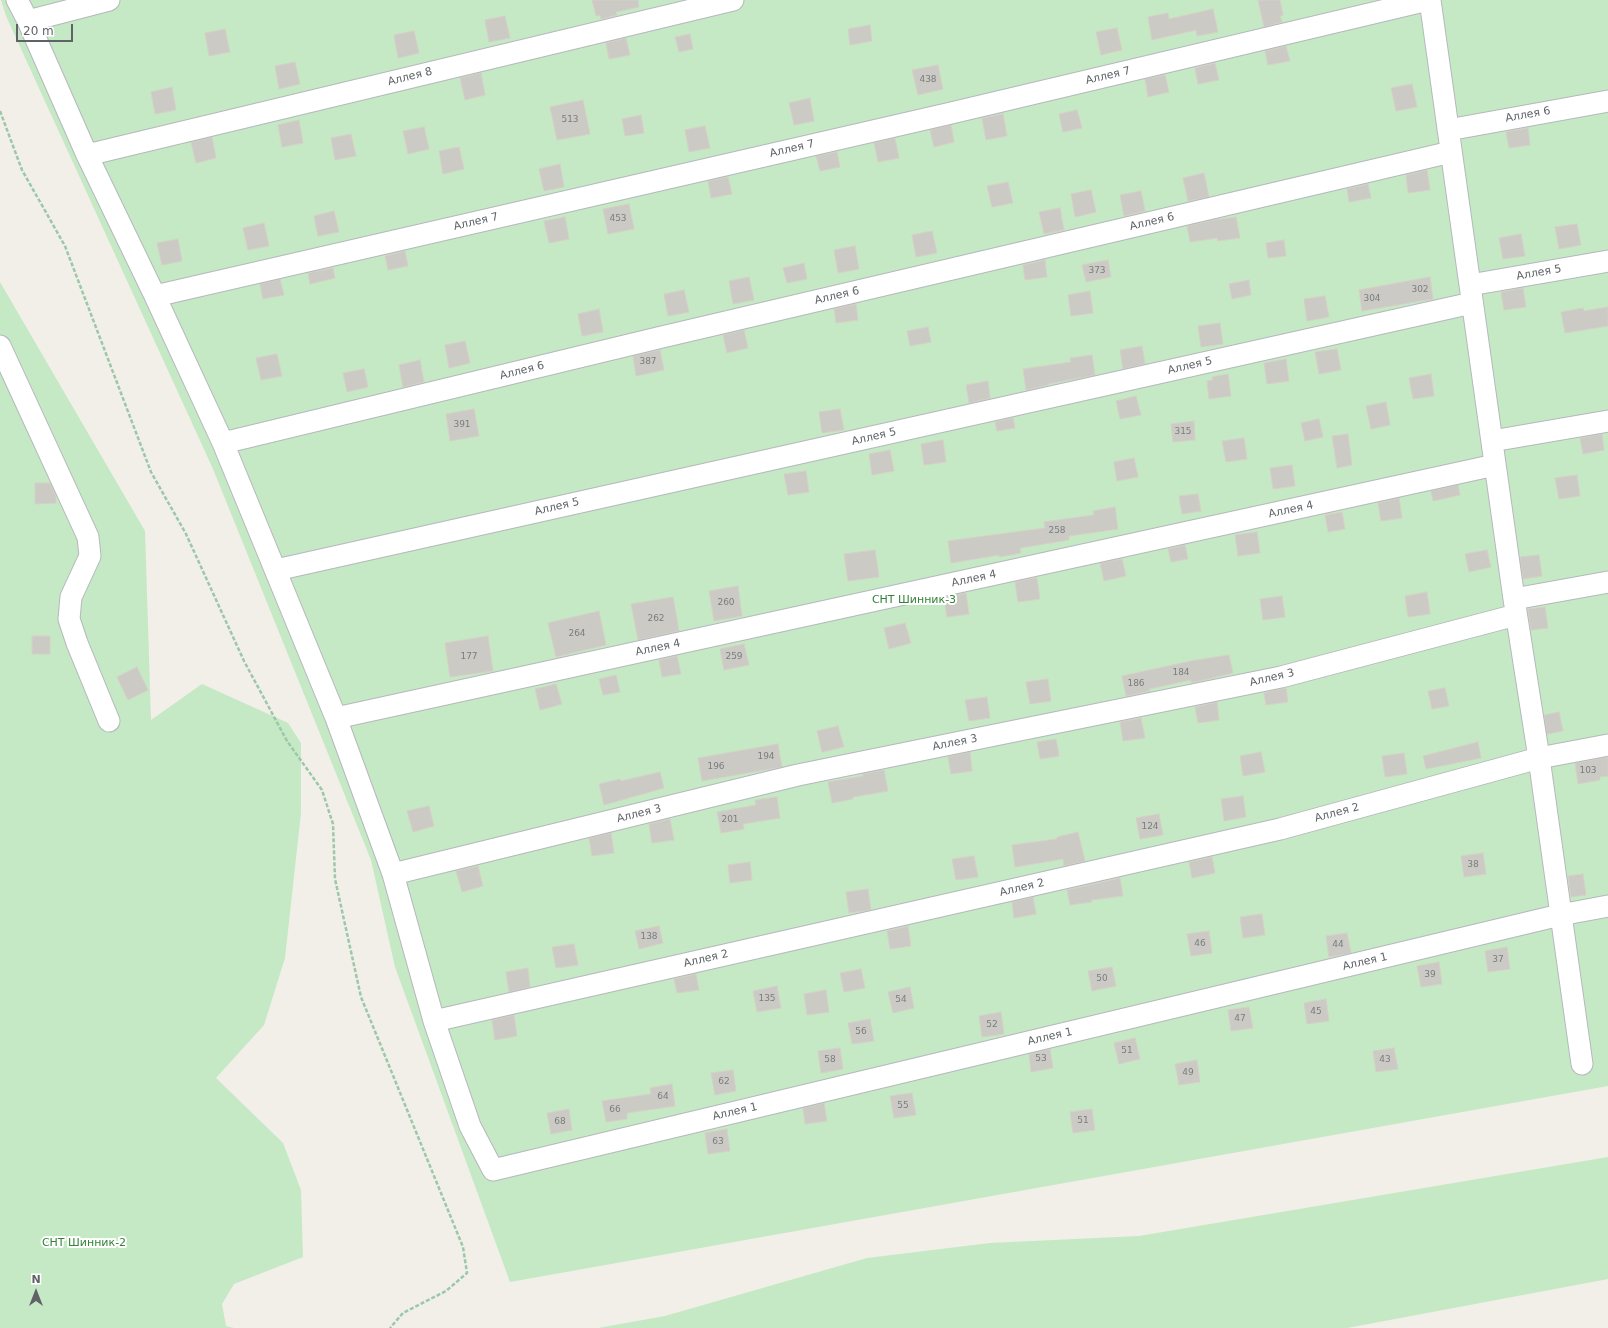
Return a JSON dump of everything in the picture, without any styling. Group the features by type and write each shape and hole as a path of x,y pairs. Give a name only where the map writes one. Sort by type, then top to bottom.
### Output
{"lane":[{"path":"17,0 28,21 87,155 156,296 223,442 276,570 336,718 393,874 434,1021"},
{"path":"28,21 109,0"},
{"name":"Аллея 8","path":"87,155 733,0"},
{"path":"1429,0 1515,607 1539,758 1582,1064"},
{"name":"Аллея 7","path":"156,296 955,112 1429,0"},
{"name":"Аллея 6","path":"1448,130 1608,101"},
{"name":"Аллея 6","path":"223,442 662,337 1451,152"},
{"name":"Аллея 5","path":"276,570 1608,261"},
{"path":"0,346 88,537 90,556 71,597 69,619 77,644 109,721"},
{"path":"1492,441 1608,421"},
{"name":"Аллея 4","path":"336,718 1495,465"},
{"name":"Аллея 3","path":"393,874 798,775 1281,677 1515,607 1608,582"},
{"name":"Аллея 2","path":"434,1021 1280,829 1539,758 1608,745"},
{"name":"Аллея 1","path":"434,1021 470,1126 493,1170 1560,915 1608,906"}],"path":[{"path":"0,111 22,170 65,246 151,472 186,534 244,661 287,741 322,790 333,824 335,879 361,997 464,1247 467,1273 446,1291 403,1313 390,1328"}],"green space":[{"name":"СНТ Шинник-3","path":"1,0 1608,0 1608,1086 510,1282 395,967 371,860 213,469 6,16"},
{"name":"СНТ Шинник-2","path":"0,282 145,531 151,720 202,684 288,723 301,743 301,813 285,958 264,1025 216,1078 283,1143 301,1190 303,1257 234,1284 222,1304 226,1326 234,1328 0,1328"},
{"path":"1608,1157 1608,1279 1347,1328 598,1328 665,1316 867,1258 990,1243 1139,1236"}],"building":[{"path":"592,0 638,0 639,7 616,12 617,15 601,19 600,15 596,16"},
{"path":"1258,0 1280,0 1283,15 1280,16 1282,22 1264,27"},
{"path":"1213,9 1218,32 1197,36 1196,30 1152,40 1148,17 1168,13 1169,19"},
{"path":"505,16 510,38 489,42 485,20"},
{"path":"870,25 872,41 850,45 848,29"},
{"path":"1117,28 1122,50 1101,55 1096,32"},
{"path":"225,29 230,52 209,56 205,33"},
{"path":"414,31 419,53 398,58 394,35"},
{"path":"690,34 693,49 679,52 675,37"},
{"path":"626,38 630,55 609,59 606,43"},
{"path":"1286,46 1290,61 1268,65 1265,51"},
{"path":"295,62 300,84 279,89 275,66"},
{"path":"1215,63 1219,80 1198,84 1195,68"},
{"path":"938,65 943,89 918,95 912,70"},
{"path":"481,73 485,95 465,100 460,78"},
{"path":"1165,75 1169,92 1148,97 1145,79"},
{"path":"1412,84 1417,107 1396,111 1391,88"},
{"path":"172,87 176,110 155,114 151,92"},
{"path":"810,98 814,121 794,125 789,103"},
{"path":"583,100 590,134 557,140 550,107"},
{"path":"1077,110 1082,128 1063,132 1059,114"},
{"path":"1003,114 1007,136 986,140 982,118"},
{"path":"641,115 644,133 625,136 622,119"},
{"path":"299,120 303,143 282,147 278,125"},
{"path":"951,125 954,142 934,147 930,130"},
{"path":"705,126 710,148 689,152 685,130"},
{"path":"424,127 429,149 408,154 403,131"},
{"path":"1528,128 1530,145 1509,148 1506,132"},
{"path":"351,134 356,156 335,160 331,138"},
{"path":"212,137 216,158 196,163 191,142"},
{"path":"895,138 899,158 878,162 874,143"},
{"path":"459,147 464,169 443,174 439,151"},
{"path":"837,152 840,167 820,171 816,156"},
{"path":"560,164 564,187 544,191 539,169"},
{"path":"1427,170 1430,190 1408,193 1406,175"},
{"path":"1204,173 1209,197 1188,201 1183,178"},
{"path":"728,177 732,194 711,198 708,181"},
{"path":"1008,182 1013,203 992,207 987,186"},
{"path":"1368,184 1371,198 1349,202 1347,189"},
{"path":"1091,190 1096,212 1075,217 1071,194"},
{"path":"1141,191 1145,211 1124,216 1120,195"},
{"path":"629,204 634,229 608,234 603,209"},
{"path":"1060,208 1064,230 1044,234 1039,212"},
{"path":"334,211 339,232 318,236 314,216"},
{"path":"565,217 569,239 549,243 544,221"},
{"path":"1236,217 1240,238 1218,241 1217,238 1190,242 1187,226 1213,220"},
{"path":"264,223 269,246 248,250 243,228"},
{"path":"1577,224 1581,245 1559,249 1555,227"},
{"path":"932,231 937,253 916,257 912,235"},
{"path":"1521,234 1525,256 1503,259 1499,238"},
{"path":"178,239 182,261 162,265 157,243"},
{"path":"1284,240 1286,256 1268,258 1266,243"},
{"path":"855,246 859,269 838,273 834,250"},
{"path":"405,251 408,266 388,270 385,256"},
{"path":"1045,260 1047,277 1025,280 1023,265"},
{"path":"1108,260 1111,277 1086,282 1082,265"},
{"path":"804,263 807,279 787,283 783,268"},
{"path":"333,268 335,278 310,284 308,273"},
{"path":"749,277 754,300 733,304 729,281"},
{"path":"1430,277 1433,299 1362,311 1359,290"},
{"path":"280,279 284,295 263,299 260,284"},
{"path":"1249,280 1251,295 1232,299 1229,284"},
{"path":"1523,288 1526,307 1504,310 1501,292"},
{"path":"684,290 689,312 668,316 664,294"},
{"path":"1090,291 1093,313 1071,316 1068,295"},
{"path":"1325,296 1329,317 1307,321 1304,299"},
{"path":"856,304 858,320 836,323 834,309"},
{"path":"1608,307 1608,326 1565,333 1561,312 1583,308 1584,311"},
{"path":"599,309 603,332 582,336 578,314"},
{"path":"1220,323 1223,344 1201,347 1198,326"},
{"path":"928,327 931,342 910,346 907,331"},
{"path":"744,330 748,348 727,353 723,335"},
{"path":"465,341 470,363 449,368 445,345"},
{"path":"1142,346 1145,364 1123,369 1120,350"},
{"path":"1337,349 1341,370 1319,374 1315,352"},
{"path":"660,350 664,370 636,376 633,356"},
{"path":"277,354 282,376 261,380 256,358"},
{"path":"1092,355 1095,375 1026,390 1023,369 1071,362 1070,358"},
{"path":"1286,359 1289,381 1267,384 1264,363"},
{"path":"420,360 424,382 403,387 399,365"},
{"path":"364,369 368,387 347,392 343,373"},
{"path":"1228,374 1231,396 1209,399 1207,381 1213,380 1212,377"},
{"path":"1431,374 1434,396 1413,399 1409,378"},
{"path":"988,381 990,398 969,403 966,385"},
{"path":"1136,396 1141,415 1120,419 1116,401"},
{"path":"1386,402 1390,425 1371,429 1366,406"},
{"path":"474,409 479,436 450,441 446,414"},
{"path":"840,409 844,430 822,433 819,412"},
{"path":"1013,418 1015,428 997,431 995,422"},
{"path":"1319,419 1323,437 1305,441 1301,423"},
{"path":"1194,421 1195,440 1173,442 1171,424"},
{"path":"1348,434 1352,465 1337,468 1332,436"},
{"path":"1602,434 1604,450 1583,454 1580,438"},
{"path":"1244,438 1247,459 1226,462 1222,441"},
{"path":"943,440 946,462 924,465 921,444"},
{"path":"890,450 894,471 872,475 869,454"},
{"path":"1134,458 1138,477 1117,481 1114,462"},
{"path":"1292,465 1295,486 1273,489 1270,468"},
{"path":"806,471 809,492 788,495 784,474"},
{"path":"1577,475 1580,496 1559,499 1555,478"},
{"path":"35,483 50,483 56,496 56,503 35,504"},
{"path":"1458,485 1460,495 1433,501 1431,491"},
{"path":"1198,494 1201,511 1182,514 1179,496"},
{"path":"1399,498 1402,518 1381,521 1378,503"},
{"path":"1115,507 1118,529 1069,536 1069,540 1020,548 1021,553 951,563 948,541 1045,528 1044,522 1094,515 1093,511"},
{"path":"1342,512 1345,529 1328,532 1325,515"},
{"path":"1257,532 1260,553 1238,556 1235,535"},
{"path":"1185,545 1188,559 1171,562 1168,549"},
{"path":"875,550 879,577 848,581 844,554"},
{"path":"1487,550 1491,567 1469,572 1465,554"},
{"path":"1539,555 1542,576 1523,579 1520,557"},
{"path":"1122,559 1126,576 1104,581 1100,563"},
{"path":"1037,578 1040,599 1018,602 1015,582"},
{"path":"738,586 742,616 714,621 709,591"},
{"path":"1427,592 1430,614 1408,617 1405,596"},
{"path":"966,593 969,614 947,617 944,598"},
{"path":"1282,596 1285,617 1263,620 1260,599"},
{"path":"673,597 679,631 638,640 631,604"},
{"path":"1545,607 1548,628 1531,630 1528,609"},
{"path":"599,611 606,645 556,657 548,623"},
{"path":"905,623 911,643 889,649 884,628"},
{"path":"32,636 50,636 50,654 32,654"},
{"path":"488,636 493,671 450,677 445,643"},
{"path":"744,644 749,665 724,670 720,649"},
{"path":"1229,655 1233,673 1191,683 1191,680 1149,689 1150,691 1126,696 1122,676 1191,661"},
{"path":"677,656 681,674 662,677 659,660"},
{"path":"137,667 148,690 128,700 117,677"},
{"path":"616,675 620,692 603,695 599,679"},
{"path":"1048,679 1051,701 1030,704 1026,682"},
{"path":"556,684 562,704 540,710 535,689"},
{"path":"1286,688 1288,702 1266,705 1264,693"},
{"path":"1445,688 1449,706 1432,709 1428,691"},
{"path":"987,697 990,718 969,721 965,700"},
{"path":"1217,702 1219,720 1198,723 1195,707"},
{"path":"1559,712 1563,731 1547,734 1544,715"},
{"path":"1141,718 1145,738 1123,741 1120,722"},
{"path":"838,726 844,747 822,752 817,731"},
{"path":"1056,739 1059,756 1040,759 1037,742"},
{"path":"1478,742 1481,758 1426,769 1423,756"},
{"path":"778,744 782,767 702,781 698,758"},
{"path":"970,752 972,771 951,774 948,757"},
{"path":"1261,752 1265,772 1243,776 1240,756"},
{"path":"1404,753 1407,774 1385,777 1382,756"},
{"path":"1608,757 1608,776 1600,777 1600,780 1578,784 1575,763"},
{"path":"884,770 888,791 853,797 853,799 832,803 828,782 863,776 863,774"},
{"path":"660,772 664,788 604,805 599,784 620,779 621,781"},
{"path":"1243,796 1246,817 1224,821 1221,799"},
{"path":"777,797 780,818 743,824 744,829 721,833 717,812 756,805 755,800"},
{"path":"429,806 434,826 413,832 407,811"},
{"path":"1159,814 1163,835 1140,839 1136,818"},
{"path":"670,819 674,840 652,843 649,824"},
{"path":"1078,832 1085,861 1064,866 1063,859 1015,867 1012,845 1057,839 1057,837"},
{"path":"611,833 614,853 592,856 589,838"},
{"path":"1483,853 1486,874 1464,877 1461,856"},
{"path":"974,856 978,877 956,880 952,859"},
{"path":"1212,857 1215,873 1192,878 1189,862"},
{"path":"750,862 752,880 730,883 728,865"},
{"path":"478,866 483,886 462,892 456,871"},
{"path":"1583,874 1586,895 1571,897 1568,876"},
{"path":"1120,878 1123,896 1091,900 1092,902 1070,905 1067,890"},
{"path":"868,889 871,910 849,913 846,892"},
{"path":"1033,897 1036,914 1014,918 1012,902"},
{"path":"1262,914 1265,935 1243,938 1240,917"},
{"path":"659,926 663,943 639,949 635,931"},
{"path":"908,926 911,946 890,949 887,931"},
{"path":"1209,931 1212,953 1191,956 1187,934"},
{"path":"1347,933 1351,953 1329,957 1326,936"},
{"path":"574,944 578,965 556,968 552,947"},
{"path":"1507,947 1510,969 1488,972 1485,951"},
{"path":"1439,962 1442,984 1421,987 1417,966"},
{"path":"1112,967 1116,986 1092,991 1088,971"},
{"path":"528,968 530,987 509,992 506,972"},
{"path":"861,969 865,988 844,992 840,973"},
{"path":"696,974 699,990 677,993 674,979"},
{"path":"777,986 781,1008 757,1012 753,991"},
{"path":"910,987 914,1008 893,1013 888,992"},
{"path":"826,990 829,1012 807,1015 804,994"},
{"path":"1326,999 1329,1021 1307,1024 1304,1003"},
{"path":"1249,1007 1253,1028 1231,1031 1228,1010"},
{"path":"1001,1012 1004,1034 982,1037 979,1016"},
{"path":"514,1015 517,1036 495,1040 492,1020"},
{"path":"870,1019 874,1041 852,1044 848,1023"},
{"path":"1135,1038 1140,1059 1119,1064 1114,1043"},
{"path":"840,1048 843,1069 821,1073 818,1051"},
{"path":"1394,1048 1398,1069 1376,1072 1373,1051"},
{"path":"1050,1049 1053,1068 1031,1072 1029,1054"},
{"path":"1197,1060 1200,1082 1179,1085 1175,1064"},
{"path":"733,1070 736,1091 715,1095 711,1073"},
{"path":"672,1084 675,1106 627,1113 627,1119 606,1122 602,1101 651,1094 650,1088"},
{"path":"912,1093 916,1115 894,1118 890,1096"},
{"path":"824,1103 827,1121 805,1124 803,1108"},
{"path":"569,1109 572,1130 551,1134 547,1113"},
{"path":"1092,1109 1095,1130 1073,1133 1070,1112"},
{"path":"727,1129 730,1151 708,1154 705,1133"}]}
